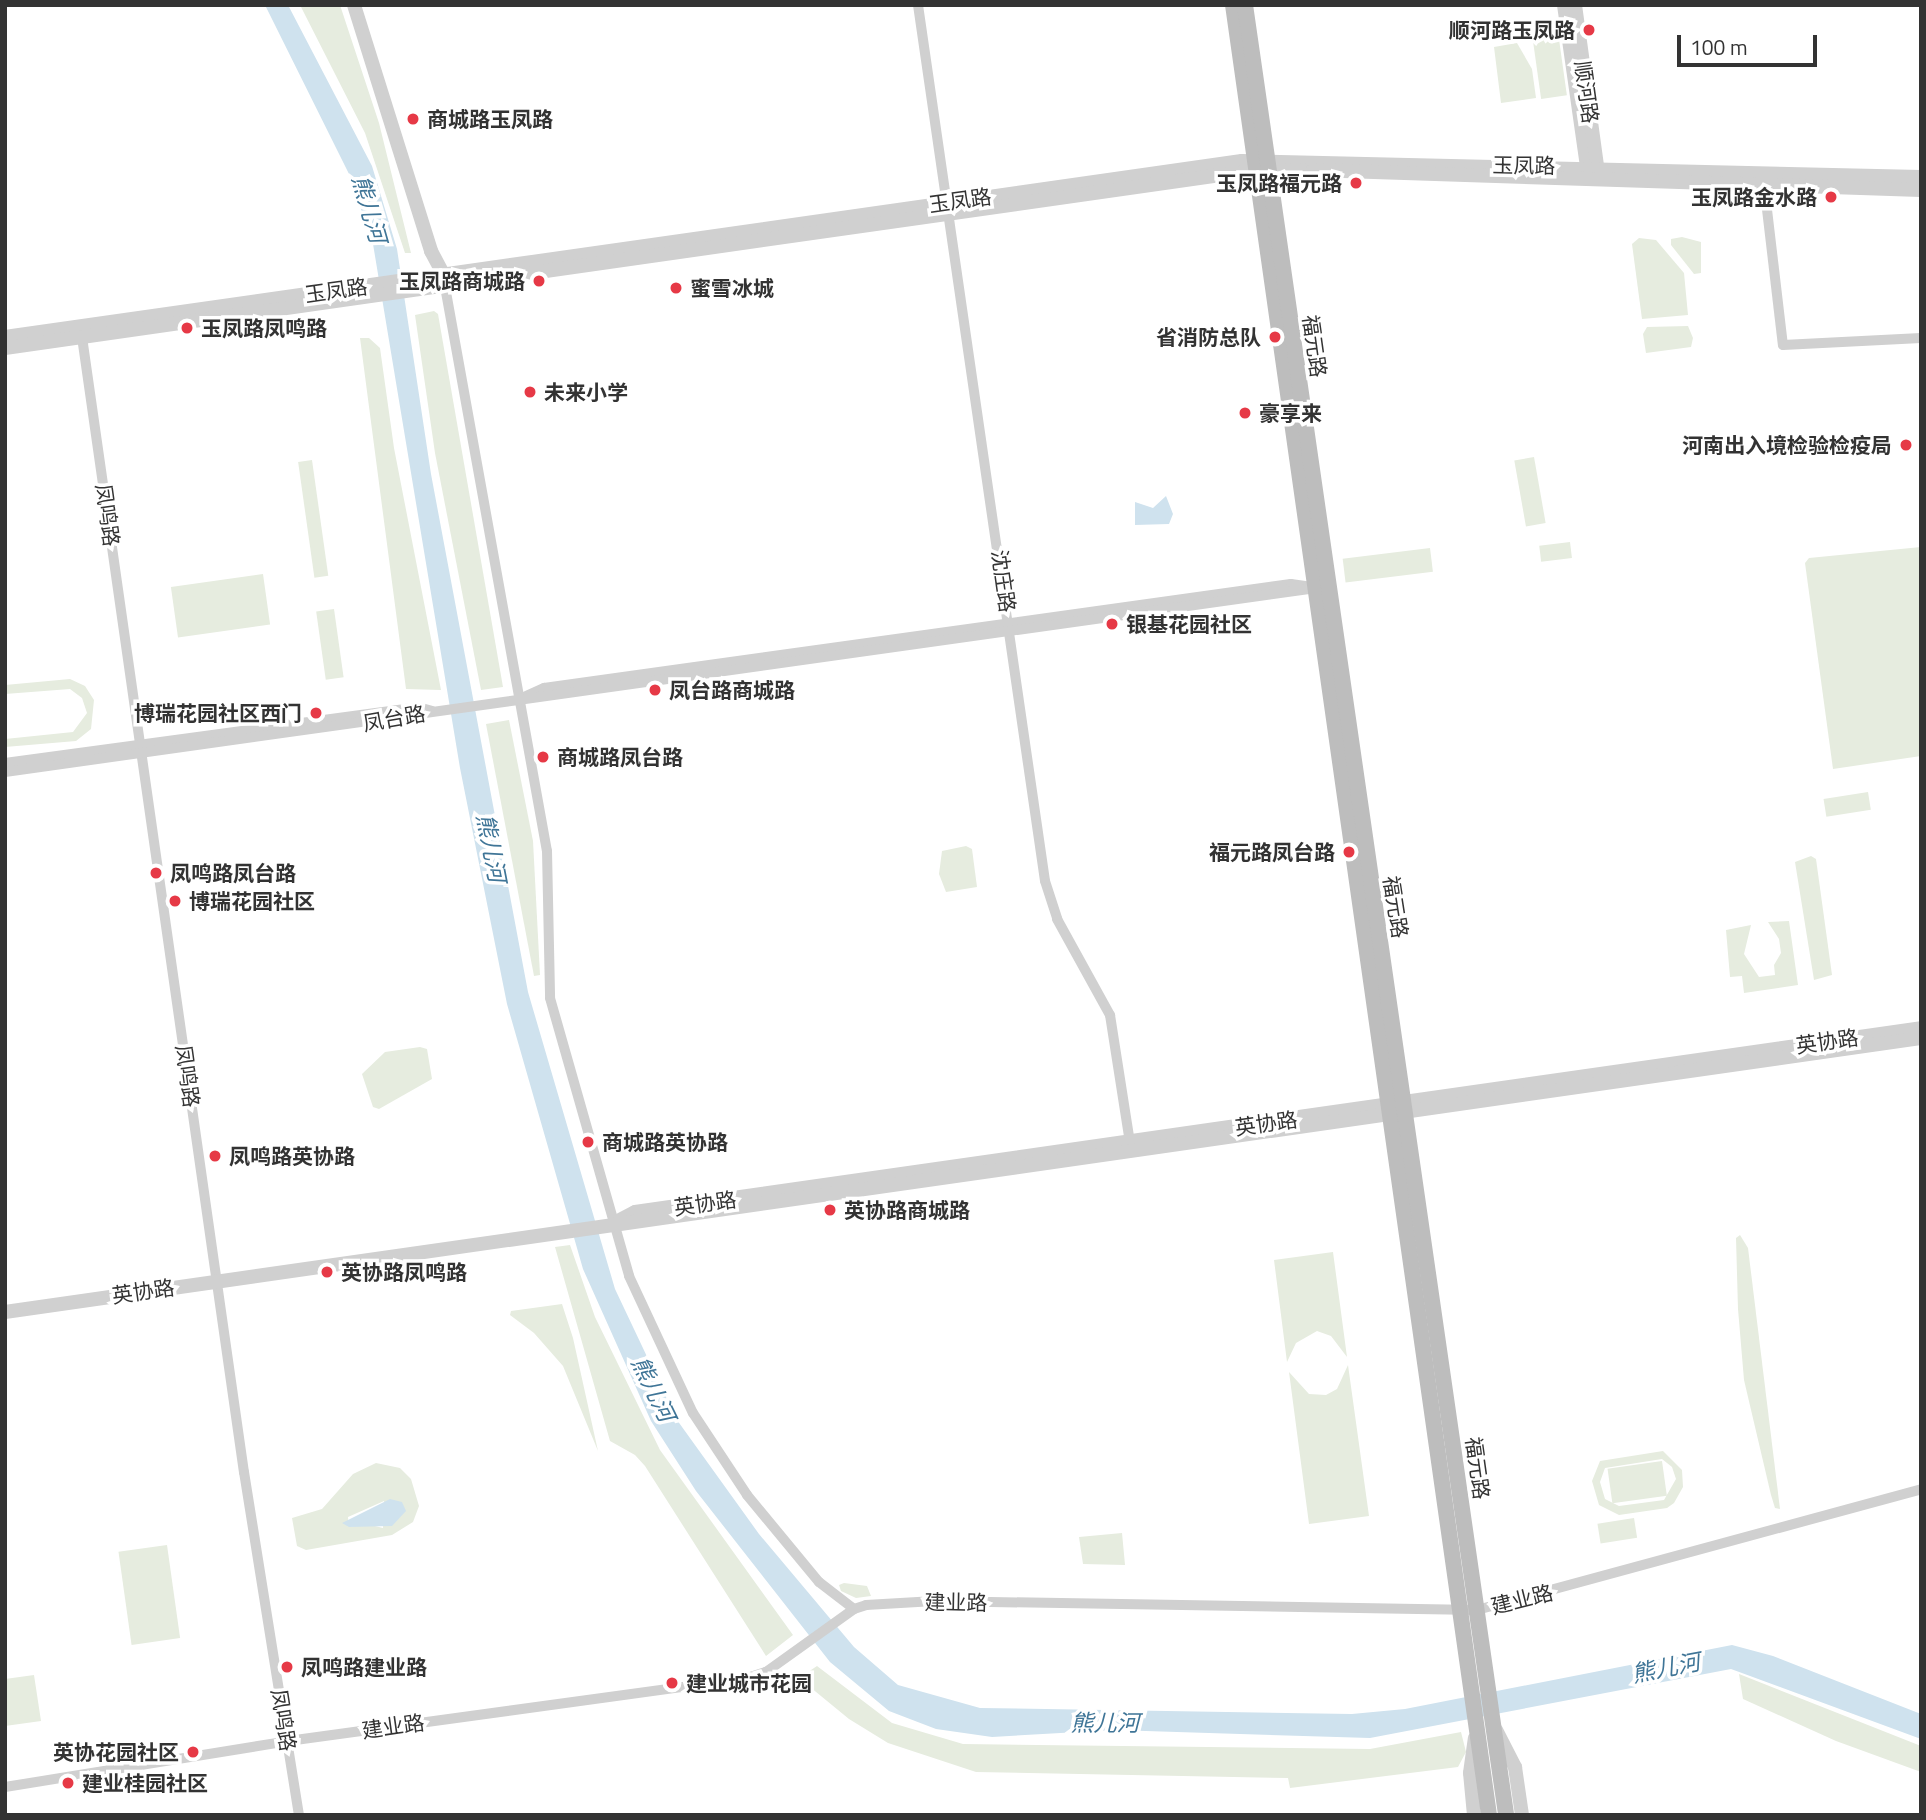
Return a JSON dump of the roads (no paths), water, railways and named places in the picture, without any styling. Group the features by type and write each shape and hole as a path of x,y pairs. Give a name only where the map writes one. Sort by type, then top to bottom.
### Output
{"main road":[{"name":"福元路","path":"1233,5 1262,165 1485,1723 1506,1815"},
{"name":"福元路","path":"1245,5 1262,165 1316,588 1397,1109"},
{"name":"福元路","path":"1485,1723 1489,1815"}],"street":[{"path":"354,5 431,251 444,280"},
{"path":"363,5 440,248 547,851 550,998 609,1224 635,1292 693,1413 747,1495 819,1582 854,1609"},
{"name":"沈庄路","path":"918,5 1011,628 1045,881 1057,919 1110,1014 1130,1143"},
{"name":"顺河路","path":"1564,5 1593,173"},
{"name":"顺河路","path":"1575,5 1593,173"},
{"name":"玉凤路","path":"5,348 420,283 1262,165 1921,177"},
{"name":"玉凤路","path":"1593,173 1764,184 1921,190"},
{"path":"1764,184 1783,345 1921,338"},
{"name":"玉凤路","path":"5,337 366,291"},
{"name":"凤鸣路","path":"82,337 217,1281 299,1815"},
{"name":"凤台路","path":"5,772 418,707 435,711 520,699 544,688 1011,628 1291,584 1316,588"},
{"name":"凤台路","path":"5,763 141,749"},
{"name":"英协路","path":"5,1312 1397,1109 1921,1028"},
{"name":"英协路","path":"609,1224 635,1212 1921,1038"},
{"name":"建业路","path":"5,1787 288,1741 747,1678 766,1672 805,1647 854,1609 935,1601 1469,1610 1921,1489"},
{"path":"1474,1815 1470,1773 1485,1723"},
{"path":"1485,1723 1515,1767 1522,1815"}],"water":[{"name":"熊儿河","path":"265,5 288,5 372,166 397,249 431,474 528,992 615,1289 677,1420 759,1534 854,1647 898,1685 980,1708 1352,1714 1405,1709 1732,1645 1773,1656 1921,1714 1921,1739 1731,1669 1370,1738 1114,1730 992,1737 936,1729 889,1711 830,1662 696,1491 651,1421 583,1269 507,1004 460,768 373,244 349,174"},
{"path":"1166,496 1173,514 1169,524 1135,525 1135,502 1153,508"},
{"path":"390,1499 402,1502 406,1511 392,1526 349,1527 342,1523"}],"place":[{"name":"顺河路玉凤路","path":"1589,30"},
{"name":"商城路玉凤路","path":"413,119"},
{"name":"玉凤路福元路","path":"1356,183"},
{"name":"玉凤路金水路","path":"1831,197"},
{"name":"玉凤路商城路","path":"539,281"},
{"name":"蜜雪冰城","path":"676,288"},
{"name":"玉凤路凤鸣路","path":"187,328"},
{"name":"省消防总队","path":"1275,337"},
{"name":"未来小学","path":"530,392"},
{"name":"豪享来","path":"1245,413"},
{"name":"河南出入境检验检疫局","path":"1906,445"},
{"name":"银基花园社区","path":"1112,624"},
{"name":"凤台路商城路","path":"655,690"},
{"name":"博瑞花园社区西门","path":"316,713"},
{"name":"商城路凤台路","path":"543,757"},
{"name":"福元路凤台路","path":"1349,852"},
{"name":"凤鸣路凤台路","path":"156,873"},
{"name":"博瑞花园社区","path":"175,901"},
{"name":"商城路英协路","path":"588,1142"},
{"name":"凤鸣路英协路","path":"215,1156"},
{"name":"英协路商城路","path":"830,1210"},
{"name":"英协路凤鸣路","path":"327,1272"},
{"name":"凤鸣路建业路","path":"287,1667"},
{"name":"建业城市花园","path":"672,1683"},
{"name":"英协花园社区","path":"193,1752"},
{"name":"建业桂园社区","path":"68,1783"}]}
